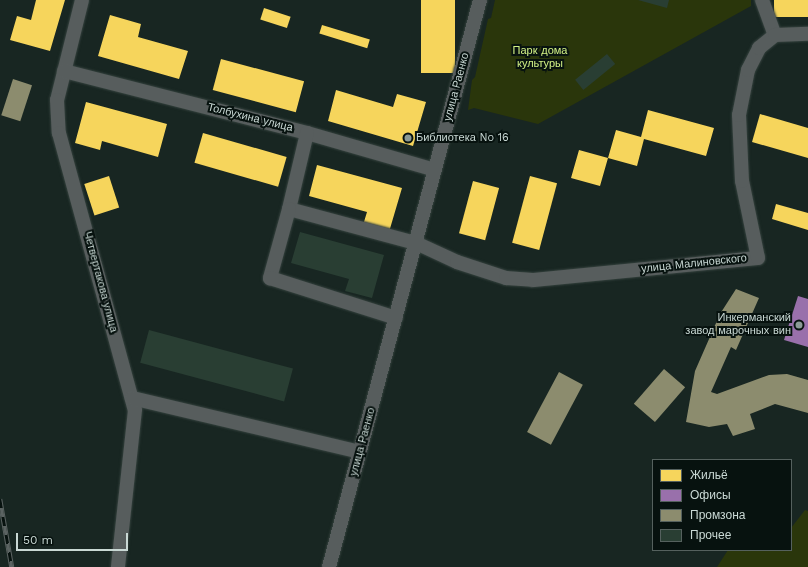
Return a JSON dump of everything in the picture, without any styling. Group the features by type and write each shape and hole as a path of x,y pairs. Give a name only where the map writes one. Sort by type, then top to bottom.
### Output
{"street":[{"name":"Четвертакова улица","path":"82,0 57,100 59,133 135,410 118,567"},
{"name":"улица Раенко","path":"329,567 480,0"},
{"path":"762,0 775,35 808,34"},
{"name":"улица Малиновского","path":"416,243 457,262 506,278 533,280 758,258 742,181 739,115 748,70 759,48 775,35"},
{"name":"Толбухина улица","path":"64,71 307,133 435,170"},
{"path":"307,133 289,209 270,278 396,318"},
{"path":"289,209 416,243"},
{"path":"132,398 360,452"}],"green space":[{"name":"Парк дома культуры","path":"495,0 751,0 751,6 538,124 474,108 468,110 472,80 475,77 488,19 491,18"},
{"path":"805,510 808,511 808,567 717,567 727,551 792,551 792,527"}],"building: Жильё":[{"path":"36,0 65,0 50,51 10,40 17,16 31,20"},
{"path":"421,0 455,0 455,73 421,73"},
{"path":"774,0 808,0 808,17 774,17"},
{"path":"264,8 291,17 287,28 260,19"},
{"path":"110,15 141,24 138,37 188,51 179,79 98,56"},
{"path":"322,25 370,40 367,48 319,34"},
{"path":"221,59 304,81 296,112 213,90"},
{"path":"336,90 393,107 397,94 426,102 413,146 328,121"},
{"path":"86,102 167,124 158,157 102,141 100,150 75,143"},
{"path":"648,110 714,128 706,156 644,139 637,166 608,158 616,130 641,137"},
{"path":"760,114 808,128 808,158 752,142"},
{"path":"203,133 287,157 278,187 194,163"},
{"path":"579,150 608,158 600,186 571,178"},
{"path":"317,165 402,188 389,232 363,225 367,212 309,196"},
{"path":"109,176 119,207 94,215 84,184"},
{"path":"530,176 557,183 539,250 512,243"},
{"path":"473,181 499,188 485,240 459,233"},
{"path":"776,204 808,213 808,230 772,219"}],"building: Офисы":[{"name":"Инкерманский завод марочных вин","path":"798,296 808,299 808,347 784,340"}],"building: Промзона":[{"path":"13,79 32,85 20,121 1,115"},
{"path":"736,289 759,298 736,350 731,347 711,392 717,394 769,375 787,374 808,380 808,413 775,404 750,414 755,429 733,436 727,424 709,427 686,422 695,371 720,314"},
{"path":"664,369 685,387 655,422 634,404"},
{"path":"559,372 583,385 551,445 527,432"}],"building: Прочее":[{"path":"638,0 669,0 667,8"},
{"path":"607,54 615,64 583,90 575,80"},
{"path":"300,232 384,255 372,298 345,291 349,279 291,263"},
{"path":"149,330 293,369 284,401 140,363"}],"railway":[{"path":"0,499 12,567"}],"place":[{"name":"Библиотека No 16","path":"408,138"},
{"name":"Инкерманский завод марочных вин","path":"799,325"}]}
